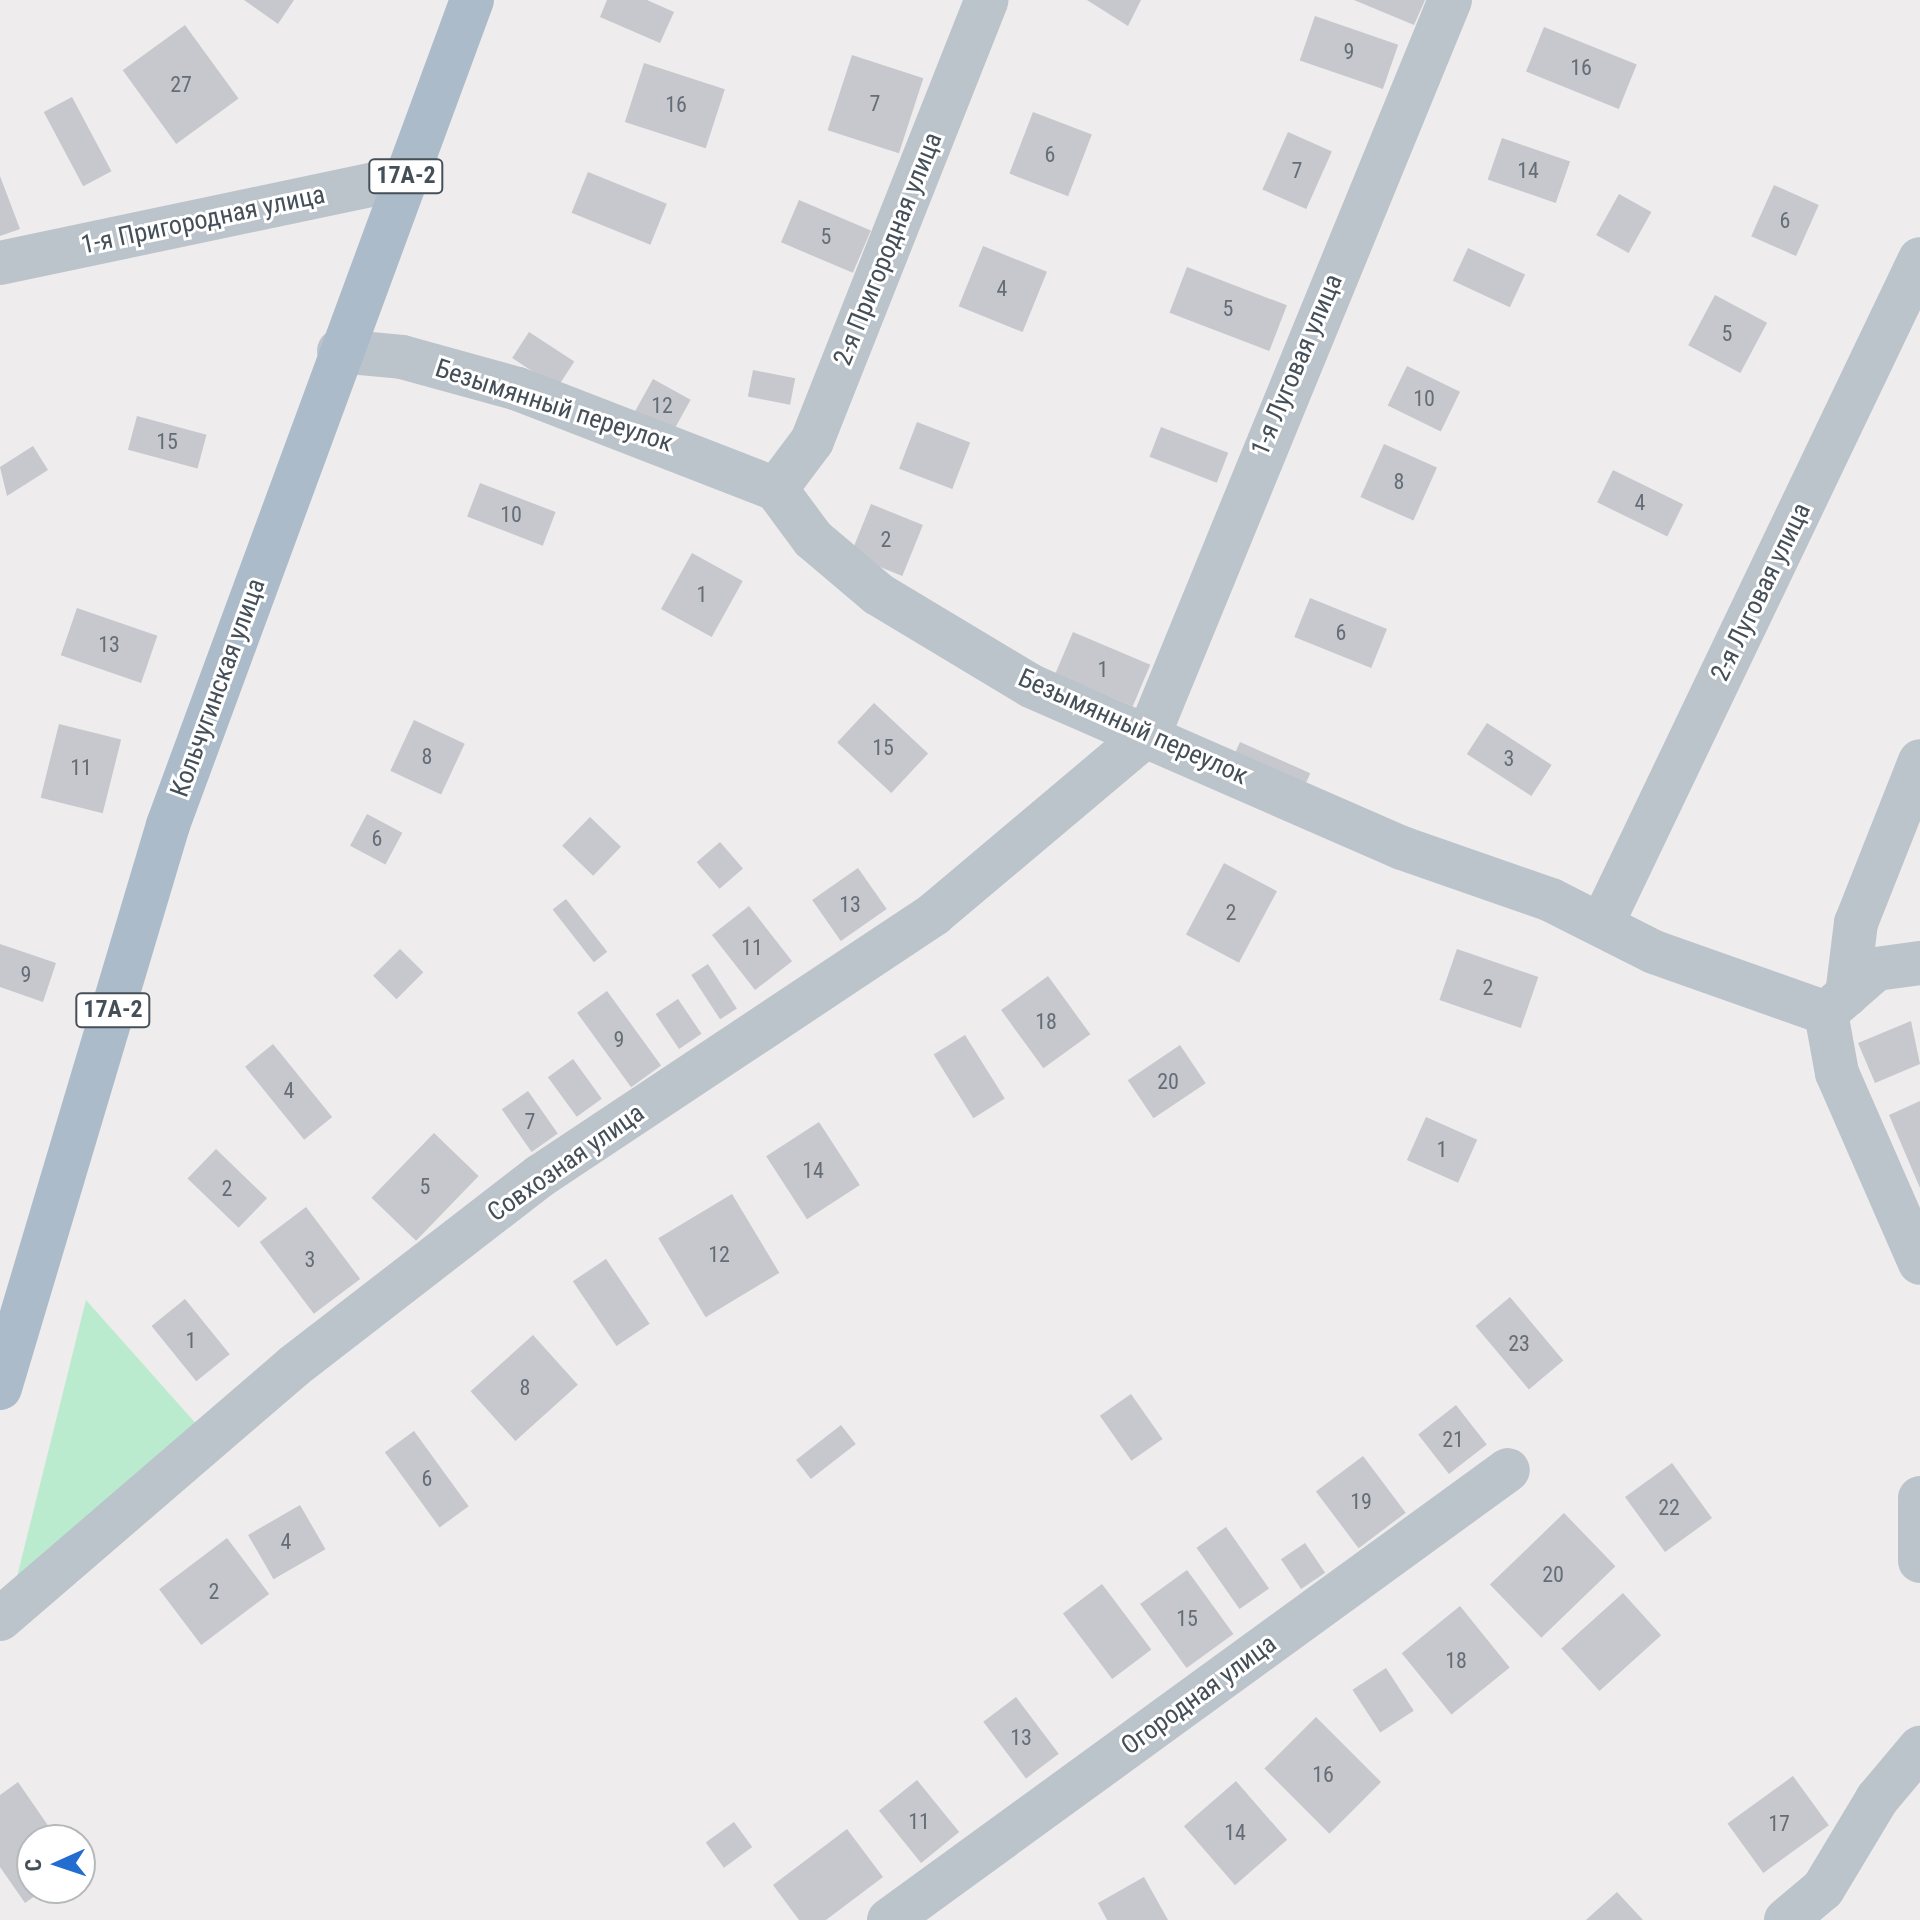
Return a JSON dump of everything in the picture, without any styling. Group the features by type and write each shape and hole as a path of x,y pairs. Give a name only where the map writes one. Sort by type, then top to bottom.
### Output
{"main road":[{"name":"Кольчугинская улица","path":"0,1388 168,825 339,351 472,0"}],"street":[{"name":"2-я Пригородная улица","path":"776,489 812,441 987,0"},
{"name":"1-я Луговая улица","path":"1150,732 1450,0"},
{"name":"1-я Пригородная улица","path":"0,263 405,178"},
{"name":"2-я Луговая улица","path":"1602,924 1920,259"},
{"name":"Безымянный переулок","path":"339,351 402,357 518,389 776,489 813,539 878,594 1031,686 1150,732 1402,848 1602,924 1654,952 1836,1004"},
{"name":"Совхозная улица","path":"0,1619 294,1366 503,1204 934,914 1150,732"},
{"path":"1920,761 1856,923 1836,1004 1837,1073 1920,1263"},
{"path":"1836,1004 1876,969 1920,963"},
{"name":"Огородная улица","path":"889,1920 1508,1470"},
{"path":"1920,1498 1920,1561"},
{"path":"1786,1920 1823,1889 1877,1799 1920,1748"}],"green space":[{"path":"86,1300 199,1427 14,1589"}],"building":[{"path":"244,0 294,0 278,24"},
{"path":"607,0 647,0 674,12 660,43 600,17"},
{"path":"1087,0 1141,0 1128,26"},
{"path":"1354,0 1425,0 1414,25"},
{"path":"1315,16 1398,45 1383,89 1300,60"},
{"path":"185,25 238,99 176,144 123,70"},
{"path":"1544,27 1637,64 1619,109 1526,72"},
{"path":"852,55 923,78 899,153 828,130"},
{"path":"644,63 725,89 706,148 625,122"},
{"path":"72,97 111,171 83,186 44,112"},
{"path":"1033,112 1092,135 1068,196 1009,174"},
{"path":"1288,132 1332,152 1306,209 1262,190"},
{"path":"1502,138 1570,161 1556,203 1488,180"},
{"path":"588,172 667,204 650,245 572,213"},
{"path":"0,176 20,229 0,236"},
{"path":"1774,185 1819,205 1796,256 1751,236"},
{"path":"1619,194 1651,212 1629,253 1596,235"},
{"path":"799,200 871,230 853,273 781,242"},
{"path":"983,246 1047,272 1023,332 959,306"},
{"path":"1468,248 1525,275 1510,307 1453,281"},
{"path":"1187,267 1287,305 1269,351 1169,313"},
{"path":"1715,295 1767,323 1740,373 1688,345"},
{"path":"529,332 574,361 557,387 512,358"},
{"path":"1407,366 1460,392 1441,431 1388,406"},
{"path":"753,370 795,378 790,405 748,397"},
{"path":"653,379 691,400 672,434 634,413"},
{"path":"137,416 207,435 197,468 128,450"},
{"path":"917,422 970,442 952,489 899,469"},
{"path":"1161,427 1228,453 1217,483 1150,457"},
{"path":"1384,444 1437,468 1413,521 1360,497"},
{"path":"33,446 48,470 7,496 0,467"},
{"path":"1613,470 1683,504 1667,537 1597,502"},
{"path":"480,483 556,512 543,546 467,517"},
{"path":"871,504 923,525 902,576 850,555"},
{"path":"692,553 743,581 712,637 661,609"},
{"path":"1310,598 1387,629 1371,668 1294,637"},
{"path":"77,608 157,636 141,683 61,655"},
{"path":"1073,632 1150,665 1133,706 1055,673"},
{"path":"874,703 928,753 891,793 837,742"},
{"path":"414,720 465,744 441,794 390,771"},
{"path":"1487,723 1552,765 1531,796 1467,754"},
{"path":"59,724 121,739 103,813 41,798"},
{"path":"1240,742 1310,773 1302,793 1231,761"},
{"path":"367,814 402,833 385,865 350,846"},
{"path":"590,817 621,847 593,876 562,846"},
{"path":"720,842 743,868 720,889 697,862"},
{"path":"1224,863 1277,891 1239,963 1186,935"},
{"path":"858,868 887,909 841,941 812,900"},
{"path":"566,899 607,952 594,962 553,909"},
{"path":"749,906 792,961 755,990 712,935"},
{"path":"0,944 56,963 43,1002 0,987"},
{"path":"400,949 423,972 396,999 373,976"},
{"path":"1457,949 1538,977 1521,1028 1439,1000"},
{"path":"708,964 737,1008 720,1019 691,975"},
{"path":"1048,976 1090,1034 1043,1068 1001,1010"},
{"path":"607,991 661,1065 631,1087 577,1013"},
{"path":"678,999 701,1034 679,1049 656,1014"},
{"path":"1911,1021 1920,1064 1875,1083 1858,1043"},
{"path":"965,1035 1005,1099 973,1118 934,1055"},
{"path":"273,1044 332,1117 304,1140 245,1067"},
{"path":"1180,1045 1206,1083 1153,1118 1128,1080"},
{"path":"573,1059 602,1099 577,1117 548,1077"},
{"path":"528,1091 558,1134 532,1152 502,1109"},
{"path":"1920,1101 1920,1188 1889,1115"},
{"path":"1426,1117 1477,1140 1458,1183 1407,1160"},
{"path":"819,1122 860,1185 807,1219 766,1156"},
{"path":"434,1133 479,1176 416,1241 371,1198"},
{"path":"216,1149 267,1198 239,1228 188,1178"},
{"path":"732,1194 779,1273 706,1317 658,1238"},
{"path":"306,1207 360,1279 314,1314 260,1242"},
{"path":"606,1259 650,1324 616,1346 573,1281"},
{"path":"1510,1297 1563,1361 1529,1390 1476,1326"},
{"path":"185,1299 230,1354 196,1381 152,1326"},
{"path":"533,1335 578,1385 515,1441 471,1391"},
{"path":"1131,1394 1163,1439 1131,1461 1100,1416"},
{"path":"1456,1405 1487,1444 1449,1474 1418,1435"},
{"path":"841,1425 856,1444 811,1479 796,1460"},
{"path":"414,1431 469,1506 440,1527 385,1452"},
{"path":"1363,1456 1406,1513 1359,1548 1316,1492"},
{"path":"1672,1463 1712,1518 1665,1552 1625,1497"},
{"path":"300,1505 326,1549 274,1579 248,1535"},
{"path":"1564,1513 1615,1566 1541,1638 1490,1585"},
{"path":"1226,1527 1269,1588 1240,1609 1197,1548"},
{"path":"227,1538 269,1594 201,1645 159,1589"},
{"path":"1305,1543 1325,1573 1301,1589 1281,1559"},
{"path":"1187,1570 1233,1634 1187,1668 1140,1604"},
{"path":"1102,1584 1151,1649 1112,1679 1063,1613"},
{"path":"1623,1593 1661,1635 1599,1691 1561,1649"},
{"path":"1460,1606 1510,1667 1451,1715 1402,1653"},
{"path":"1386,1668 1414,1711 1380,1733 1352,1690"},
{"path":"1016,1697 1059,1754 1026,1778 983,1722"},
{"path":"1316,1717 1381,1782 1329,1834 1264,1769"},
{"path":"1793,1776 1829,1825 1763,1873 1727,1824"},
{"path":"917,1780 959,1832 921,1863 879,1811"},
{"path":"1236,1781 1287,1840 1235,1885 1184,1826"},
{"path":"18,1782 47,1824 16,1824 16,1890 0,1867 0,1795"},
{"path":"734,1822 752,1847 724,1868 706,1843"},
{"path":"847,1829 883,1877 826,1920 799,1920 773,1885"},
{"path":"1144,1877 1168,1920 1107,1920 1098,1903"},
{"path":"1617,1892 1643,1920 1586,1920"}]}
